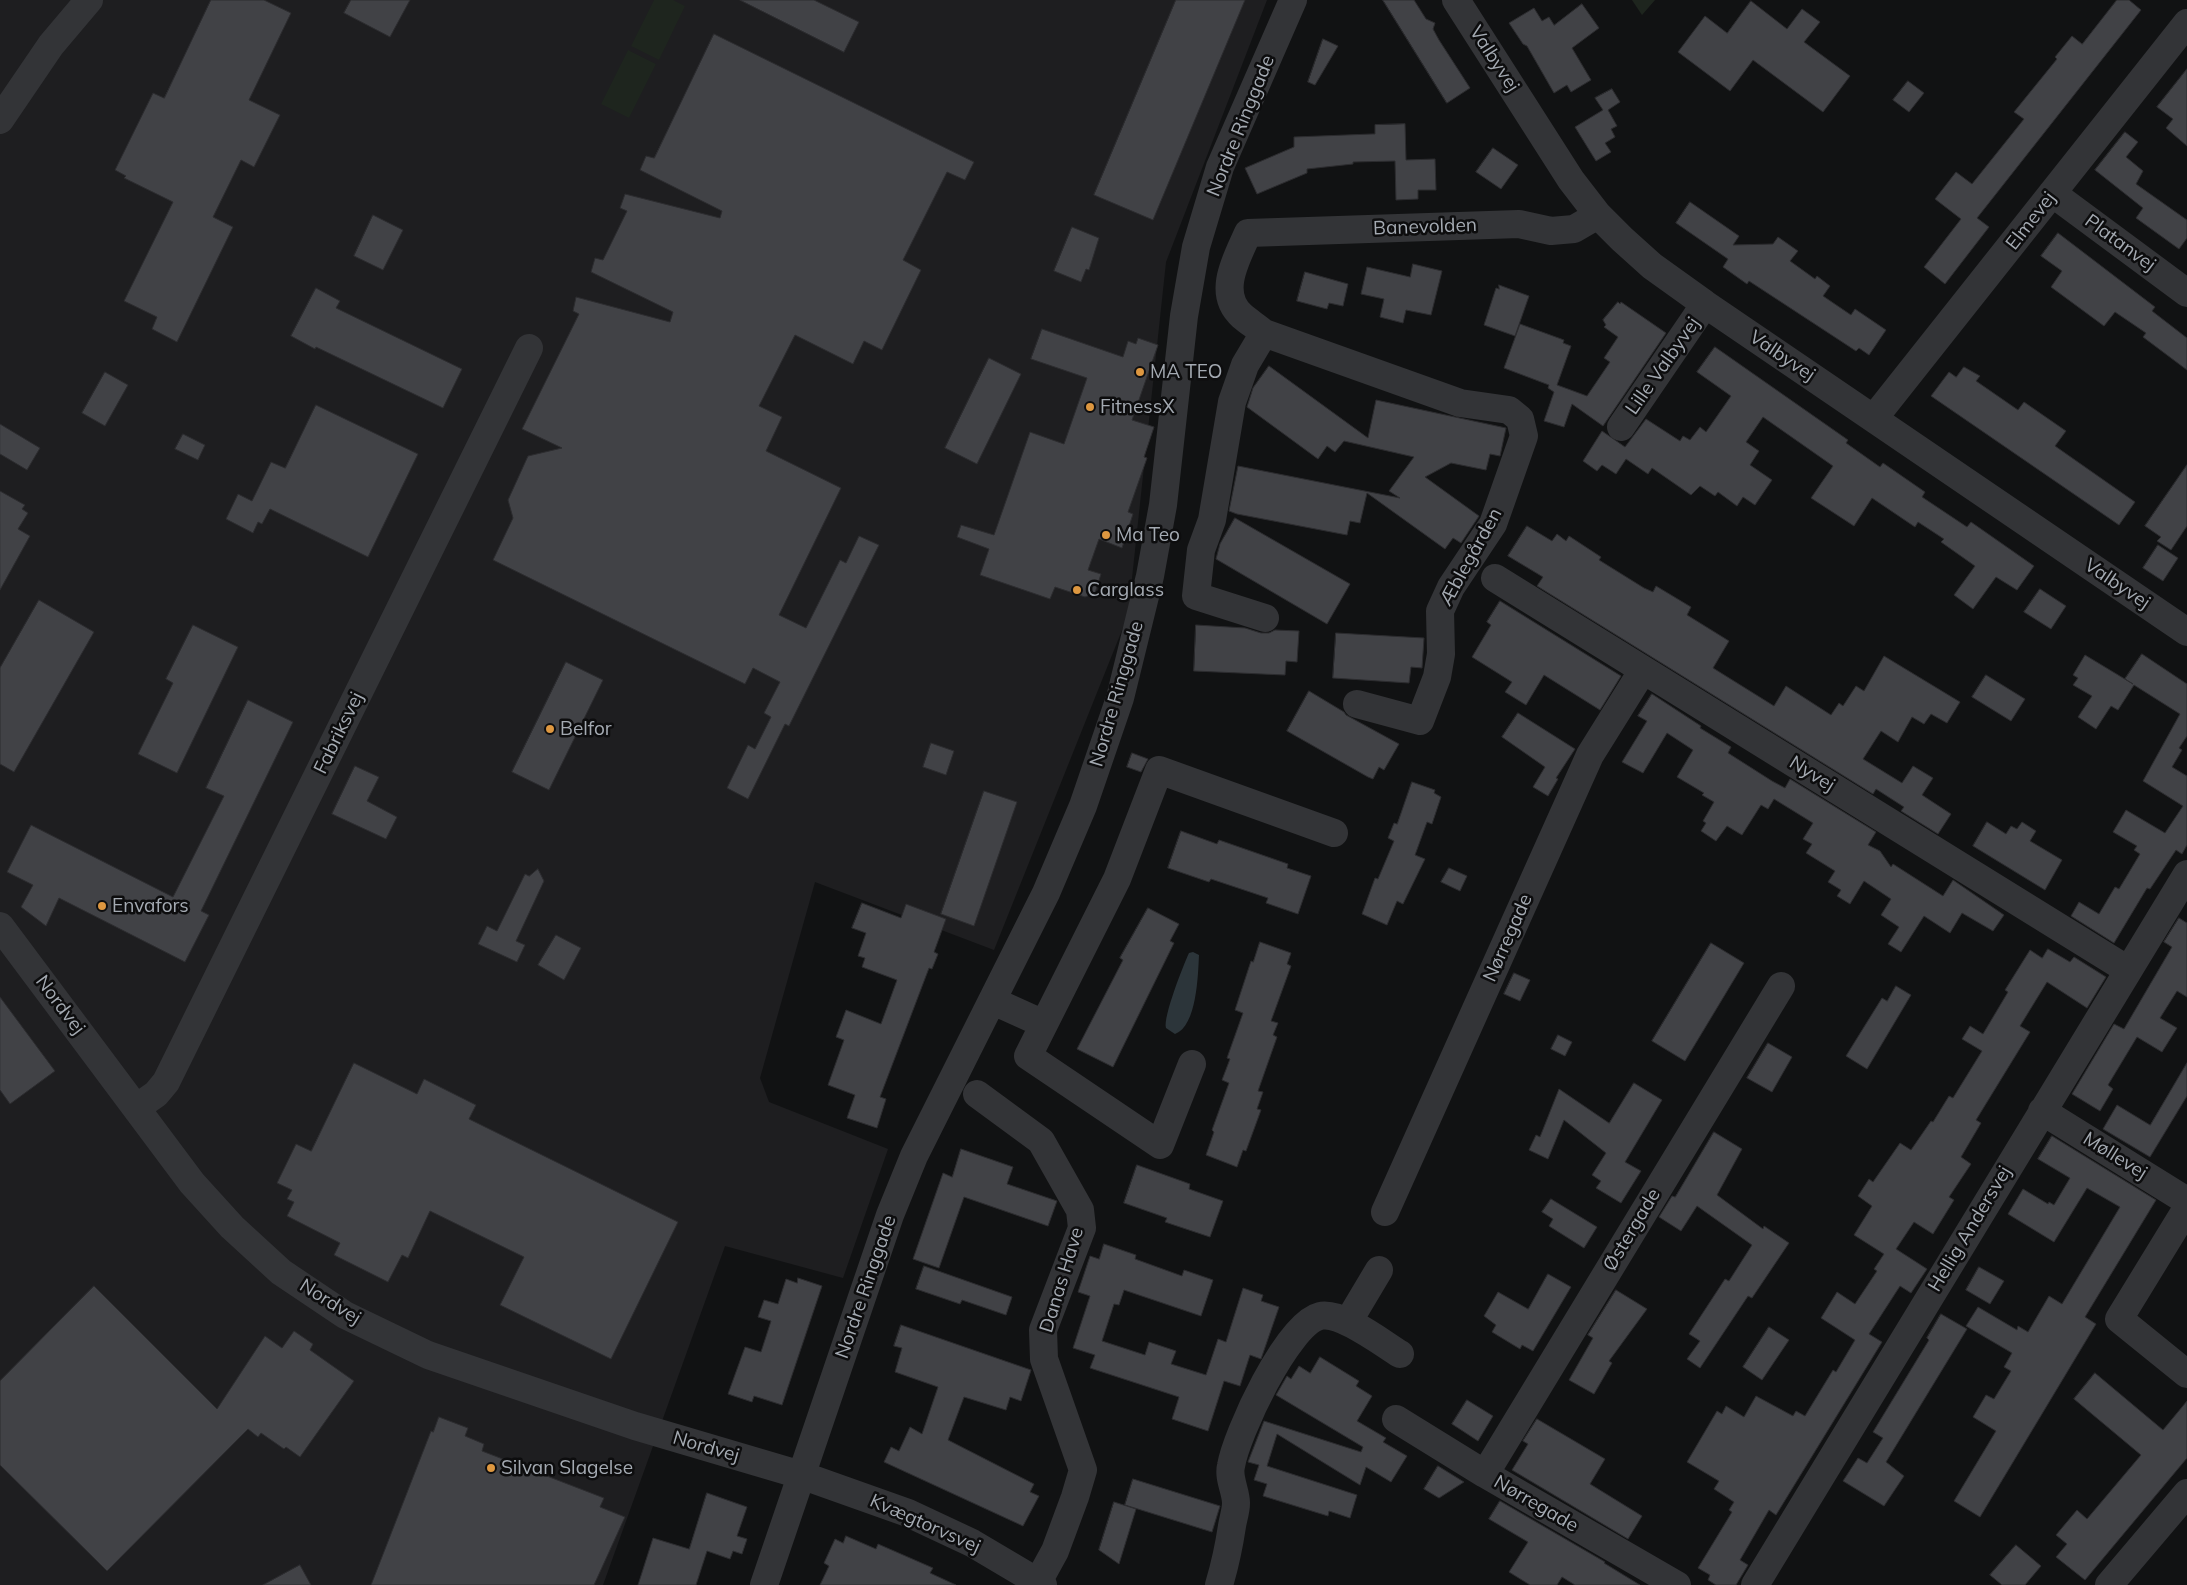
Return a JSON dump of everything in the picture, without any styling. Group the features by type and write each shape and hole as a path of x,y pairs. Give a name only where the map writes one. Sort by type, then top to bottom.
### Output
{"street":[{"path":"0,120 51,45 89,0"},
{"name":"Nordre Ringgade","path":"764,1585 890,1215 914,1156 1046,893 1083,806 1120,698 1150,576 1163,504 1184,316 1196,247 1220,167 1293,0"},
{"name":"Valbyvej","path":"1456,0 1571,180 1598,215 1652,266 2187,632"},
{"name":"Elmevej","path":"1874,418 2187,23"},
{"name":"Platanvej","path":"2052,193 2187,292"},
{"name":"Banevolden","path":"1248,233 1519,224 1552,231 1574,229 1598,215"},
{"name":"Æblegården","path":"1248,233 1230,279 1228,290 1235,308 1241,316 1264,333 1460,403 1509,410 1520,419 1524,436 1493,524 1451,587 1440,611 1442,654 1420,721 1357,704"},
{"name":"Lille Valbyvej","path":"1620,427 1705,304"},
{"path":"1264,333 1245,365 1232,403 1212,520 1202,550 1196,596 1265,618"},
{"name":"Fabriksvej","path":"136,1108 156,1094 166,1082 529,348"},
{"name":"Nyvej","path":"1495,578 2128,970"},
{"name":"Nørregade","path":"1385,1212 1590,755 1643,670"},
{"path":"1192,1064 1160,1145 1028,1056 1117,879 1159,770 1334,833"},
{"name":"Hellig Andersvej","path":"1755,1585 2187,874"},
{"name":"Nordvej","path":"0,926 136,1108 151,1131 192,1183 232,1227 281,1272 345,1315 428,1355 636,1426 801,1475"},
{"name":"Østergade","path":"1485,1474 1781,986"},
{"path":"993,1001 1044,1024"},
{"name":"Danas Have","path":"977,1094 1041,1141 1080,1210 1082,1228 1043,1330 1044,1359 1083,1470 1055,1551 1041,1583"},
{"name":"Møllevej","path":"2042,1111 2187,1201"},
{"path":"2187,1208 2120,1319 2187,1374"},
{"path":"1348,1322 1378,1270"},
{"path":"1219,1585 1225,1565 1236,1503 1230,1468 1242,1429 1278,1359 1303,1327 1319,1316 1337,1317 1400,1354"},
{"name":"Nørregade","path":"1396,1419 1485,1474 1677,1585"},
{"name":"Kvægtorvsvej","path":"801,1475 908,1513 972,1543 1008,1576 1041,1583"},
{"path":"2109,1585 2187,1494"}],"shaded area":[{"path":"0,0 1267,0 1166,262 1128,615 994,950 815,882 760,1078 769,1102 888,1149 843,1278 725,1246 603,1585 0,1585"},
{"path":"654,0 673,0 685,6 659,60 631,46"},
{"path":"1632,0 1655,0 1642,15"},
{"path":"628,50 656,64 629,118 601,104"},
{"path":"1193,952 1199,955 1195,999 1188,1021 1175,1034 1166,1028 1167,1013 1186,960 1189,953"}],"building":[{"path":"211,0 264,0 291,13 249,100 280,115 254,167 241,160 213,217 233,227 177,342 152,329 157,317 124,301 173,202 124,178 126,176 115,170 153,93 164,98"},
{"path":"351,0 410,0 390,37 344,13"},
{"path":"740,0 814,0 859,22 844,52"},
{"path":"1176,0 1245,0 1153,220 1094,195"},
{"path":"1383,0 1414,0 1426,19 1435,23 1433,29 1470,88 1447,103"},
{"path":"2117,0 2129,0 2141,10 1977,218 1989,227 1945,284 1924,267 1961,219 1935,199 1956,172 1972,184 2024,119 2014,112 2057,59 2055,57 2072,36 2082,44"},
{"path":"1751,1 1787,29 1802,9 1820,22 1804,42 1850,76 1823,112 1753,60 1730,91 1678,52 1705,16 1727,33"},
{"path":"1582,4 1599,28 1572,48 1591,80 1571,92 1567,85 1554,93 1527,46 1523,44 1509,23 1534,8 1542,21 1549,17 1554,25"},
{"path":"714,34 974,162 965,180 947,172 903,260 921,270 882,350 864,341 853,364 795,335 759,406 782,417 766,451 841,488 779,615 806,628 840,560 846,563 859,536 879,545 789,726 785,724 748,799 727,788 748,745 755,749 771,717 764,713 780,682 753,668 745,684 493,560 513,518 508,500 528,456 562,448 522,429 579,314 573,311 576,297 670,322 673,312 591,272 595,258 603,260 627,211 620,208 625,194 720,218 722,211 640,170 646,156 654,158"},
{"path":"1323,39 1338,46 1315,85 1308,82"},
{"path":"2187,69 2187,146 2166,128 2173,119 2157,107"},
{"path":"1908,81 1924,93 1909,112 1893,100"},
{"path":"1612,89 1620,102 1608,110 1617,126 1611,129 1615,137 1605,143 1611,152 1596,161 1575,127 1603,110 1595,98"},
{"path":"1405,124 1406,160 1435,159 1436,190 1418,190 1418,199 1396,200 1395,161 1353,162 1353,164 1307,169 1307,173 1257,194 1245,168 1294,147 1294,137 1375,134 1375,125"},
{"path":"2125,132 2138,142 2126,157 2143,171 2136,184 2187,220 2187,238 2179,249 2136,218 2143,208 2095,170"},
{"path":"1493,148 1518,165 1501,189 1476,172"},
{"path":"1690,202 1739,236 1733,245 1773,244 1778,237 1798,251 1790,261 1815,279 1817,276 1830,286 1823,296 1851,315 1855,309 1886,330 1869,355 1859,348 1856,351 1749,281 1747,284 1723,267 1728,259 1676,223"},
{"path":"373,215 403,230 383,270 354,256"},
{"path":"1072,227 1099,238 1089,270 1086,269 1081,282 1054,271"},
{"path":"2058,233 2155,307 2152,311 2187,338 2187,370 2143,337 2146,333 2115,312 2104,326 2051,287 2062,271 2041,256"},
{"path":"1413,264 1442,271 1431,315 1406,310 1403,323 1380,317 1384,299 1361,294 1367,267 1410,277"},
{"path":"1305,272 1348,284 1343,306 1329,303 1327,309 1297,301"},
{"path":"1499,285 1529,296 1515,336 1484,325 1496,288 1499,289"},
{"path":"316,288 340,301 336,308 462,369 443,408 291,336"},
{"path":"1618,302 1620,304 1621,302 1666,333 1603,426 1572,404 1564,427 1544,421 1554,392 1548,388 1549,385 1504,368 1520,324 1564,340 1563,343 1571,346 1557,385 1587,396 1610,362 1604,358 1618,337 1604,327 1606,325 1603,320"},
{"path":"1042,329 1123,357 1128,341 1136,344 1138,338 1158,345 1132,420 1154,427 1144,457 1147,458 1128,512 1133,514 1122,548 1099,539 1088,570 1101,574 1095,593 1085,597 1055,587 1050,599 980,575 989,549 957,537 961,525 994,535 1030,432 1064,444 1087,378 1031,359"},
{"path":"1715,347 1848,440 1846,443 1880,467 1883,463 1925,492 1922,497 1967,527 1971,522 2034,566 2017,590 1996,577 1973,609 1954,595 1975,566 1941,542 1944,539 1918,522 1915,527 1872,498 1854,526 1811,498 1833,466 1763,417 1746,442 1759,451 1750,465 1772,480 1755,505 1743,497 1737,506 1718,492 1715,496 1700,486 1691,495 1652,468 1648,474 1626,459 1616,474 1602,465 1597,471 1583,461 1602,431 1625,447 1646,419 1680,441 1683,436 1690,440 1700,427 1706,432 1731,396 1697,372"},
{"path":"989,358 1021,374 977,464 945,448"},
{"path":"1269,366 1368,438 1376,400 1506,428 1500,456 1490,454 1486,470 1451,463 1425,477 1479,516 1461,543 1453,538 1445,549 1367,493 1360,523 1350,521 1347,535 1229,511 1238,466 1400,498 1389,491 1414,457 1344,441 1335,452 1327,446 1318,459 1247,407 1253,388"},
{"path":"1964,367 1980,376 1976,381 2018,410 2024,402 2066,431 2055,446 2135,502 2119,525 1931,396 1949,372 1956,377"},
{"path":"105,372 128,385 105,426 82,413"},
{"path":"316,405 418,454 368,557 270,509 262,524 258,522 253,533 226,519 238,494 252,501 271,462 285,468"},
{"path":"0,424 40,448 27,470 0,454"},
{"path":"183,434 205,445 198,460 175,449"},
{"path":"2187,465 2187,526 2171,550 2157,541 2161,537 2145,526"},
{"path":"0,491 25,505 22,509 28,513 18,529 30,536 0,590"},
{"path":"1235,518 1350,584 1327,624 1216,559 1220,544"},
{"path":"1527,526 1552,541 1557,534 1566,541 1569,536 1601,557 1599,560 1644,588 1653,592 1656,586 1691,607 1687,615 1729,641 1713,668 1774,706 1786,686 1831,715 1839,703 1843,706 1856,686 1864,691 1884,656 1960,702 1947,723 1931,714 1924,724 1912,717 1898,742 1881,731 1863,759 1902,783 1913,766 1933,778 1922,795 1951,814 1938,834 1901,811 1904,807 1876,789 1873,794 1537,586 1543,577 1508,556"},
{"path":"2158,545 2178,558 2163,581 2143,568"},
{"path":"2040,589 2066,606 2051,629 2024,612"},
{"path":"39,600 94,632 14,772 0,764 0,668"},
{"path":"1500,601 1621,676 1600,710 1544,675 1526,705 1505,692 1512,682 1472,657 1491,625 1487,622"},
{"path":"193,625 238,647 177,773 138,754 173,683 166,679"},
{"path":"1196,625 1245,628 1261,633 1269,633 1275,630 1299,631 1297,662 1286,661 1285,675 1194,671"},
{"path":"1336,633 1424,638 1422,668 1411,667 1409,683 1333,678"},
{"path":"2142,654 2187,684 2187,736 2179,748 2182,750 2172,767 2187,776 2187,845 2182,854 2176,850 2150,889 2147,888 2114,943 2071,916 2079,902 2099,914 2115,887 2119,889 2140,854 2134,850 2137,846 2113,832 2126,810 2165,833 2183,806 2143,781 2180,714 2134,685 2118,710 2111,706 2096,729 2078,717 2092,696 2073,685 2078,678 2073,675 2085,655 2133,684 2125,679"},
{"path":"566,662 603,680 549,790 512,772"},
{"path":"1986,675 2025,699 2011,721 1972,697"},
{"path":"1309,691 1346,715 1399,744 1384,770 1379,767 1373,779 1368,777 1287,731"},
{"path":"1652,694 1731,747 1728,753 1772,781 1785,788 1790,779 1876,832 1868,845 1880,851 1891,867 1893,864 1943,896 1953,880 2004,915 1993,931 1962,913 1950,933 1924,916 1901,952 1888,944 1899,927 1881,915 1891,899 1864,881 1850,904 1837,896 1841,890 1828,882 1835,871 1806,853 1812,844 1803,839 1813,823 1774,799 1768,809 1761,805 1742,835 1727,826 1716,841 1701,831 1706,823 1703,821 1714,802 1702,795 1704,793 1677,777 1693,750 1667,733 1643,773 1622,762 1647,721 1638,716"},
{"path":"248,700 293,722 201,911 209,915 185,962 59,898 46,926 21,907 33,885 7,872 31,825 173,897 224,796 206,788"},
{"path":"1518,713 1575,749 1556,778 1558,779 1548,796 1533,787 1545,767 1502,737"},
{"path":"931,743 954,751 946,775 923,767"},
{"path":"1132,753 1148,759 1141,772 1127,767"},
{"path":"355,766 379,777 367,801 397,817 386,839 332,814"},
{"path":"1412,782 1435,790 1434,793 1441,797 1432,824 1427,822 1415,855 1425,859 1403,904 1397,901 1387,925 1362,914 1375,878 1378,879 1394,841 1388,838 1394,823 1397,824"},
{"path":"984,791 1017,802 974,926 941,914"},
{"path":"1987,822 2006,834 2011,826 2017,829 2022,822 2036,831 2030,841 2062,860 2045,890 1973,846"},
{"path":"1181,831 1217,844 1219,840 1288,864 1287,868 1311,876 1298,914 1266,903 1268,898 1211,879 1209,882 1168,868"},
{"path":"1449,868 1467,876 1460,891 1441,882"},
{"path":"538,869 544,881 516,941 525,945 517,962 478,944 487,926 497,931 525,874 529,876"},
{"path":"862,903 901,918 906,904 946,919 934,952 938,954 932,969 929,968 880,1097 886,1099 877,1128 847,1118 855,1095 828,1085 844,1040 836,1037 846,1010 881,1024 897,980 862,967 865,958 858,956 866,933 852,928"},
{"path":"1148,908 1179,924 1170,941 1174,943 1113,1067 1077,1049 1123,960 1120,958"},
{"path":"2179,918 2187,923 2187,997 2177,991 2160,1018 2177,1028 2162,1052 2137,1037 2108,1085 2113,1089 2100,1111 2072,1094 2114,1024 2124,1029 2172,947 2164,942"},
{"path":"556,935 581,948 564,980 538,965"},
{"path":"1260,942 1291,953 1287,964 1291,966 1271,1021 1278,1023 1273,1035 1277,1037 1258,1091 1263,1092 1257,1109 1261,1110 1246,1151 1243,1150 1237,1167 1206,1155 1214,1132 1212,1130 1229,1083 1222,1080 1230,1059 1227,1058 1243,1013 1235,1010 1251,961 1253,962"},
{"path":"1711,943 1744,963 1685,1061 1652,1041"},
{"path":"2048,949 2070,962 2074,957 2106,977 2087,1008 2047,982 2020,1026 2030,1032 1976,1120 1981,1123 1961,1157 1971,1164 1949,1197 1954,1200 1933,1234 1914,1222 1896,1249 1927,1269 1911,1293 1900,1286 1869,1334 1882,1342 1776,1515 1769,1510 1740,1560 1748,1565 1736,1585 1716,1585 1708,1580 1710,1575 1698,1568 1732,1512 1729,1510 1734,1502 1714,1489 1719,1481 1687,1462 1717,1411 1722,1414 1726,1406 1744,1417 1756,1396 1793,1416 1796,1411 1805,1416 1833,1370 1836,1372 1855,1340 1821,1318 1837,1292 1855,1304 1877,1271 1874,1269 1884,1254 1854,1235 1872,1206 1858,1196 1869,1179 1873,1182 1900,1143 1911,1150 1931,1121 1933,1122 1949,1096 1953,1098 1982,1051 1962,1039 1970,1026 1983,1034 2008,992 2005,990 2030,950 2042,958"},
{"path":"1514,973 1530,980 1520,1001 1504,994"},
{"path":"1896,986 1911,995 1867,1069 1846,1056 1882,998 1887,1001"},
{"path":"0,997 55,1071 10,1104 0,1090"},
{"path":"1558,1035 1572,1042 1565,1056 1551,1049"},
{"path":"1768,1043 1792,1057 1772,1092 1747,1078"},
{"path":"354,1063 417,1094 424,1079 476,1105 469,1119 678,1222 611,1359 500,1305 524,1257 430,1211 408,1258 402,1255 388,1282 334,1255 340,1243 287,1216 294,1202 287,1199 292,1190 277,1183 296,1144 311,1151"},
{"path":"2187,1063 2187,1096 2150,1157 2103,1129 2117,1105 2150,1125"},
{"path":"1634,1083 1662,1100 1625,1162 1641,1171 1621,1203 1596,1188 1601,1181 1592,1175 1606,1153 1564,1120 1548,1159 1529,1150 1536,1135 1540,1137 1559,1089 1609,1123"},
{"path":"1714,1132 1742,1149 1717,1195 1763,1229 1764,1226 1789,1243 1752,1298 1748,1296 1700,1368 1687,1359 1700,1341 1689,1334 1725,1279 1729,1281 1752,1245 1697,1206 1681,1231 1659,1217 1672,1196 1675,1197"},
{"path":"2052,1136 2156,1200 2085,1317 2096,1324 1980,1517 1954,1501 1996,1431 1973,1417 1986,1395 1994,1399 2011,1371 2004,1367 2012,1353 1966,1326 1978,1307 2017,1330 2018,1326 2028,1332 2049,1296 2062,1304 2120,1207 2087,1188 2054,1242 2008,1214 2023,1189 2048,1204 2049,1202 2054,1205 2070,1178 2038,1159"},
{"path":"961,1149 1013,1167 1007,1184 1057,1201 1048,1226 964,1197 939,1268 913,1259 943,1173 952,1177"},
{"path":"1137,1165 1190,1184 1189,1189 1223,1201 1210,1237 1165,1222 1167,1218 1124,1203"},
{"path":"1551,1199 1597,1227 1584,1248 1549,1226 1553,1219 1542,1212"},
{"path":"1104,1244 1136,1255 1135,1259 1182,1276 1184,1270 1213,1280 1201,1316 1124,1290 1119,1305 1114,1304 1102,1341 1145,1355 1149,1342 1176,1351 1171,1364 1206,1375 1218,1339 1226,1342 1243,1288 1263,1295 1261,1301 1279,1307 1261,1359 1250,1355 1240,1386 1224,1381 1208,1431 1172,1419 1179,1397 1090,1368 1095,1355 1073,1348 1090,1296 1078,1292 1090,1256 1099,1259"},
{"path":"924,1266 1012,1297 1006,1315 962,1300 960,1304 916,1289"},
{"path":"1979,1267 2004,1281 1990,1304 1966,1290"},
{"path":"1548,1274 1571,1287 1533,1351 1522,1345 1520,1349 1492,1332 1496,1325 1484,1316 1498,1292 1528,1309"},
{"path":"798,1278 822,1286 782,1405 754,1396 752,1402 728,1394 745,1347 761,1352 771,1321 758,1317 764,1300 778,1304 786,1279 797,1283"},
{"path":"94,1286 217,1409 265,1336 282,1348 294,1331 313,1344 310,1350 354,1381 300,1457 286,1447 284,1449 261,1433 258,1437 248,1429 107,1571 0,1465 0,1381"},
{"path":"1616,1290 1647,1309 1609,1361 1612,1363 1594,1394 1569,1380 1593,1338 1588,1335"},
{"path":"1941,1314 1967,1329 1886,1462 1904,1476 1884,1506 1843,1481 1858,1458 1867,1463 1883,1438 1873,1432 1929,1340 1927,1338"},
{"path":"901,1325 1031,1370 1021,1401 1010,1397 1006,1410 964,1397 948,1440 1034,1484 1030,1492 1039,1496 1023,1526 884,1462 891,1447 899,1451 910,1427 922,1434 938,1387 895,1372 902,1348 894,1346"},
{"path":"1769,1327 1789,1340 1762,1380 1743,1367"},
{"path":"1320,1357 1359,1381 1356,1386 1372,1396 1357,1421 1386,1438 1383,1442 1407,1456 1391,1482 1366,1467 1360,1485 1277,1434 1267,1466 1357,1495 1350,1518 1329,1511 1328,1516 1263,1496 1267,1484 1254,1480 1259,1465 1248,1462 1264,1421 1361,1452 1363,1447 1276,1395 1287,1376 1291,1379 1299,1366 1310,1373"},
{"path":"2095,1373 2163,1430 2187,1401 2187,1458 2085,1580 2056,1557 2067,1544 2056,1535 2077,1510 2087,1519 2141,1455 2074,1399"},
{"path":"1467,1400 1493,1416 1478,1441 1452,1424"},
{"path":"439,1417 468,1428 465,1436 484,1444 482,1451 604,1498 600,1507 625,1517 594,1585 371,1585 431,1431 433,1432"},
{"path":"1537,1419 1605,1459 1590,1484 1642,1516 1628,1539 1512,1470 1528,1444 1523,1441"},
{"path":"1438,1466 1464,1482 1439,1498 1424,1489"},
{"path":"1133,1479 1220,1506 1212,1532 1125,1505"},
{"path":"707,1493 747,1507 737,1536 747,1539 742,1554 733,1551 730,1559 707,1551 696,1585 638,1585 653,1538 689,1549"},
{"path":"1500,1501 1605,1562 1640,1585 1575,1585 1562,1577 1557,1585 1530,1585 1509,1572 1528,1542 1489,1519"},
{"path":"1114,1502 1136,1509 1119,1564 1099,1550"},
{"path":"846,1536 876,1549 878,1544 933,1568 930,1573 956,1585 820,1585 829,1566 824,1563 835,1539 843,1543"},
{"path":"2016,1545 2041,1566 2025,1585 2002,1585 1990,1575"},
{"path":"300,1565 311,1585 263,1585"}],"place":[{"name":"MA TEO","path":"1140,372"},
{"name":"FitnessX","path":"1090,407"},
{"name":"Ma Teo","path":"1106,535"},
{"name":"Carglass","path":"1077,590"},
{"name":"Belfor","path":"550,729"},
{"name":"Envafors","path":"102,906"},
{"name":"Silvan Slagelse","path":"491,1468"}]}
